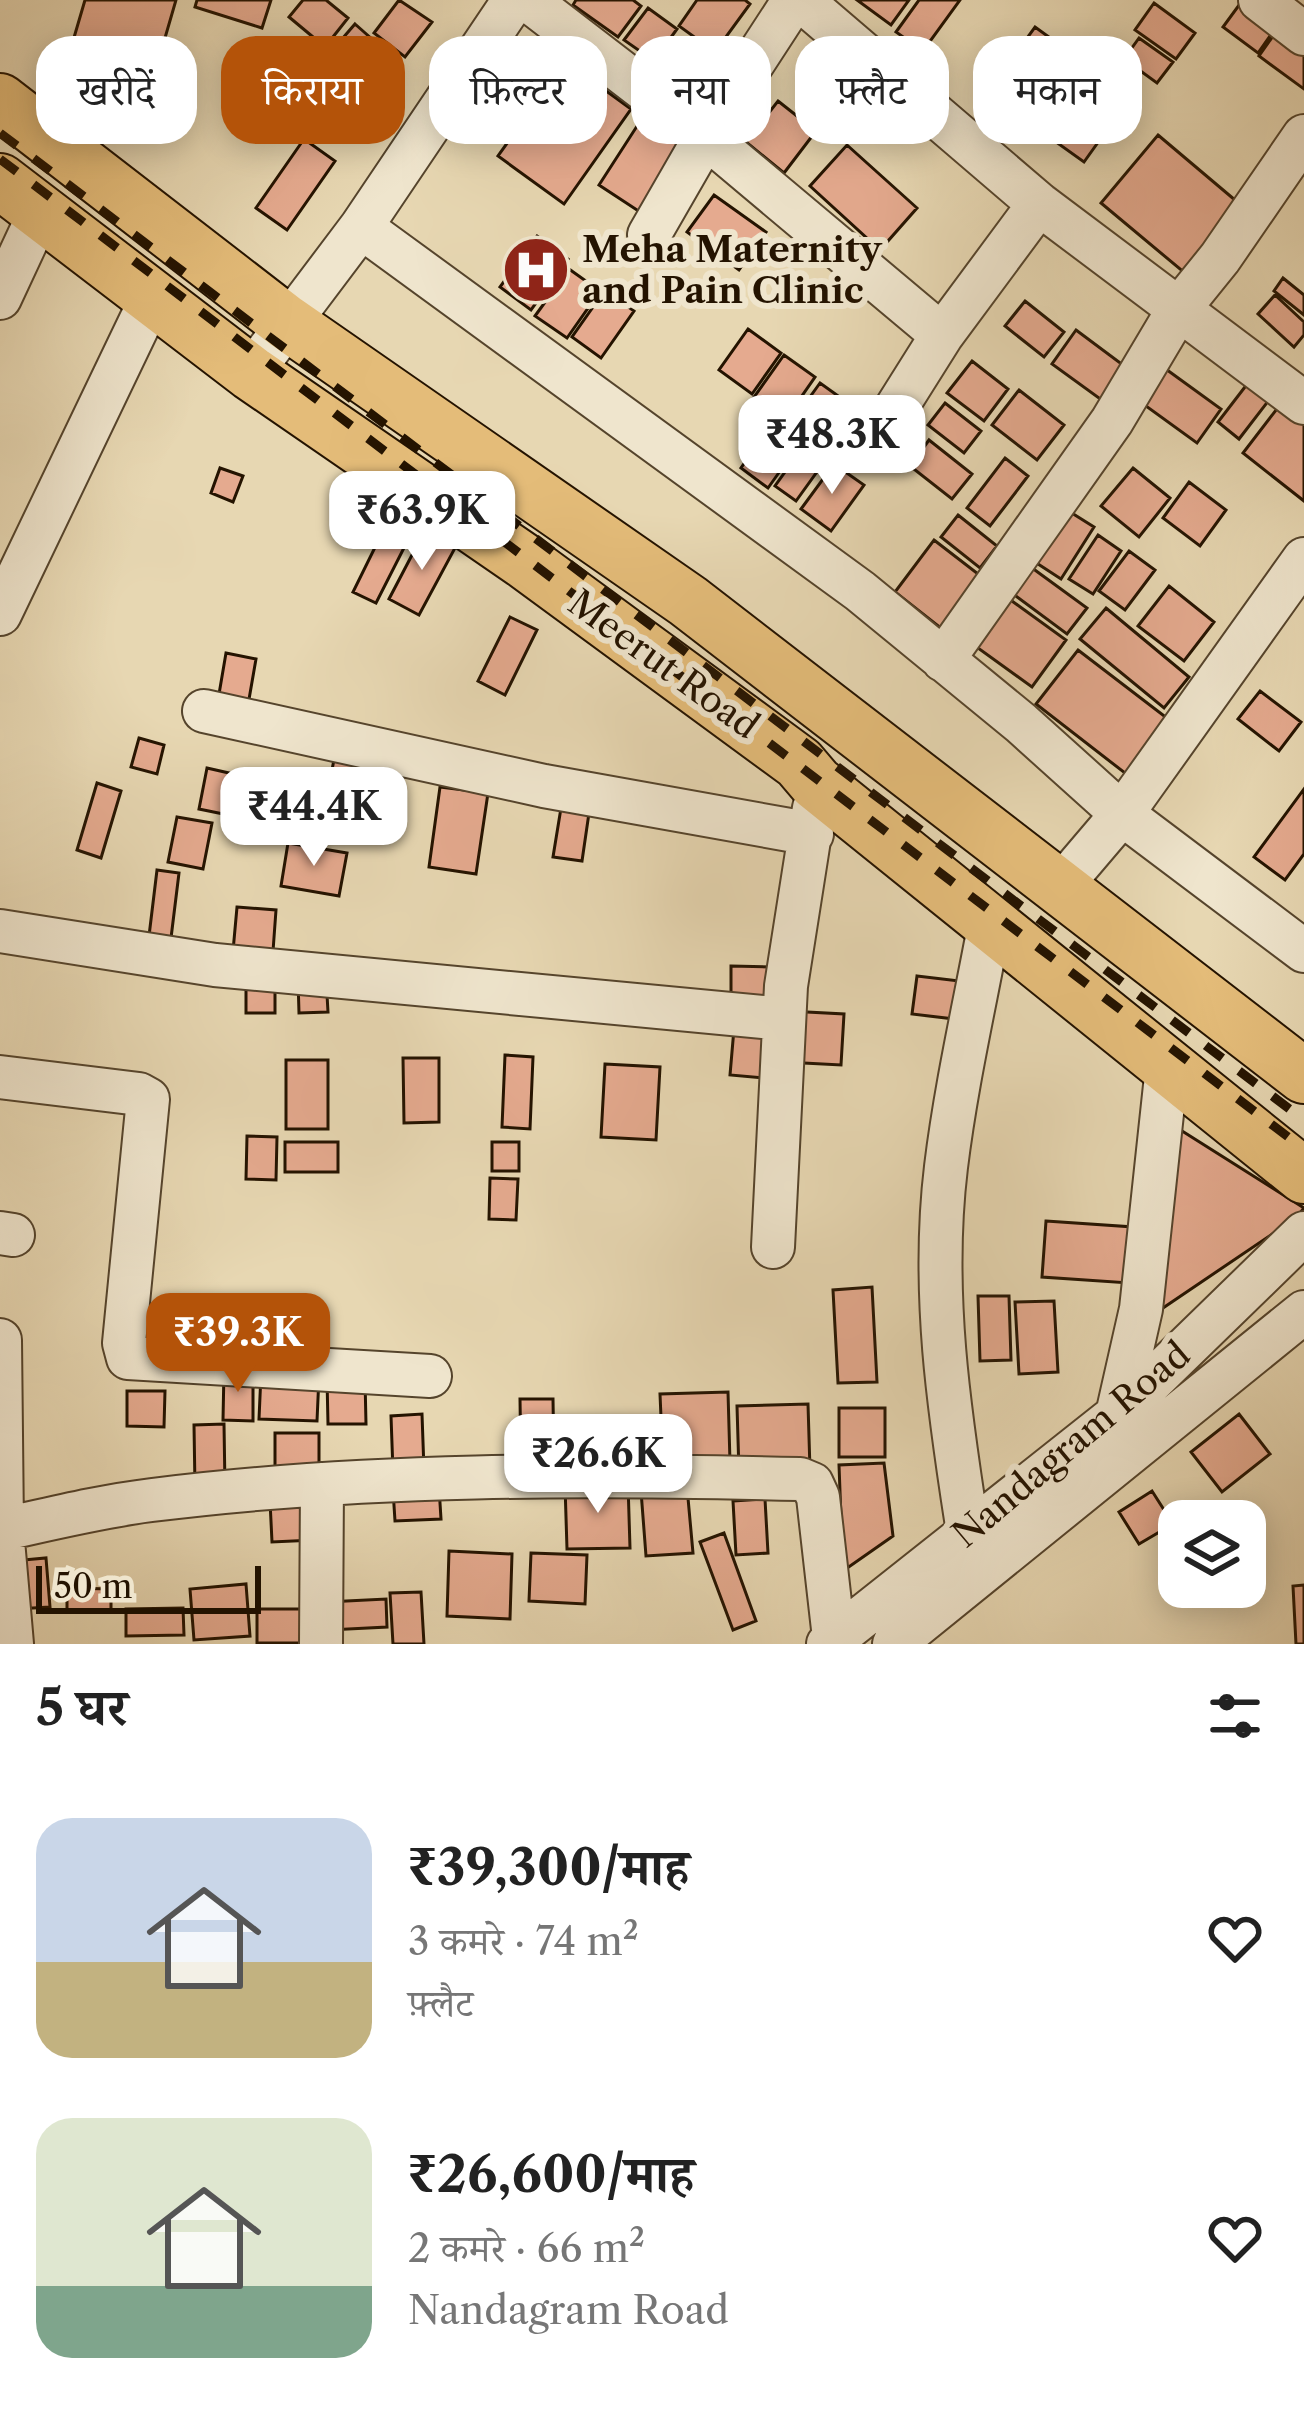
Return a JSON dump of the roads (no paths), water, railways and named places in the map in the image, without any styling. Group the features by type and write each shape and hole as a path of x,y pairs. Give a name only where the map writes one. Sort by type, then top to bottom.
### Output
{"main road":[{"name":"Meerut Road","path":"0,101 286,322 688,601 1304,1076"},
{"name":"Meerut Road","path":"20,196 251,373 524,561 799,763 814,808 990,922 1304,1176"}],"street":[{"path":"251,373 361,227 514,0"},
{"path":"528,0 631,79"},
{"path":"771,39 797,0 1039,204 1304,403"},
{"path":"1260,0 1304,34"},
{"path":"943,660 1112,421 1178,310 1304,136"},
{"path":"649,235 702,144"},
{"path":"714,144 942,335"},
{"path":"0,298 20,196"},
{"path":"881,432 942,335 1039,204"},
{"path":"361,227 860,591 1021,723 1121,814 1304,950"},
{"path":"0,614 18,534 152,297"},
{"path":"1059,888 1291,605 1304,559"},
{"path":"204,711 544,786 814,808 786,986 773,1247"},
{"path":"968,1532 946,1393 940,1271 946,1168 990,922"},
{"path":"0,931 215,965 784,1019"},
{"path":"1117,1415 1141,1309 1167,1067"},
{"path":"0,1077 139,1094 148,1099 124,1343 128,1358 430,1376"},
{"name":"Nandagram Road","path":"831,1641 1117,1415 1304,1233"},
{"name":"Nandagram Road","path":"894,1644 1304,1312"},
{"path":"0,1340 1,1530 12,1644"},
{"path":"1,1530 149,1500 322,1484 591,1474 800,1479 812,1484 818,1497 831,1641"},
{"path":"320,1644 322,1484"}],"railway":[{"path":"0,133 1304,1120"},
{"path":"0,159 1304,1149"}],"place":[{"name":"Meha Maternity and Pain Clinic","path":"536,270"}]}
